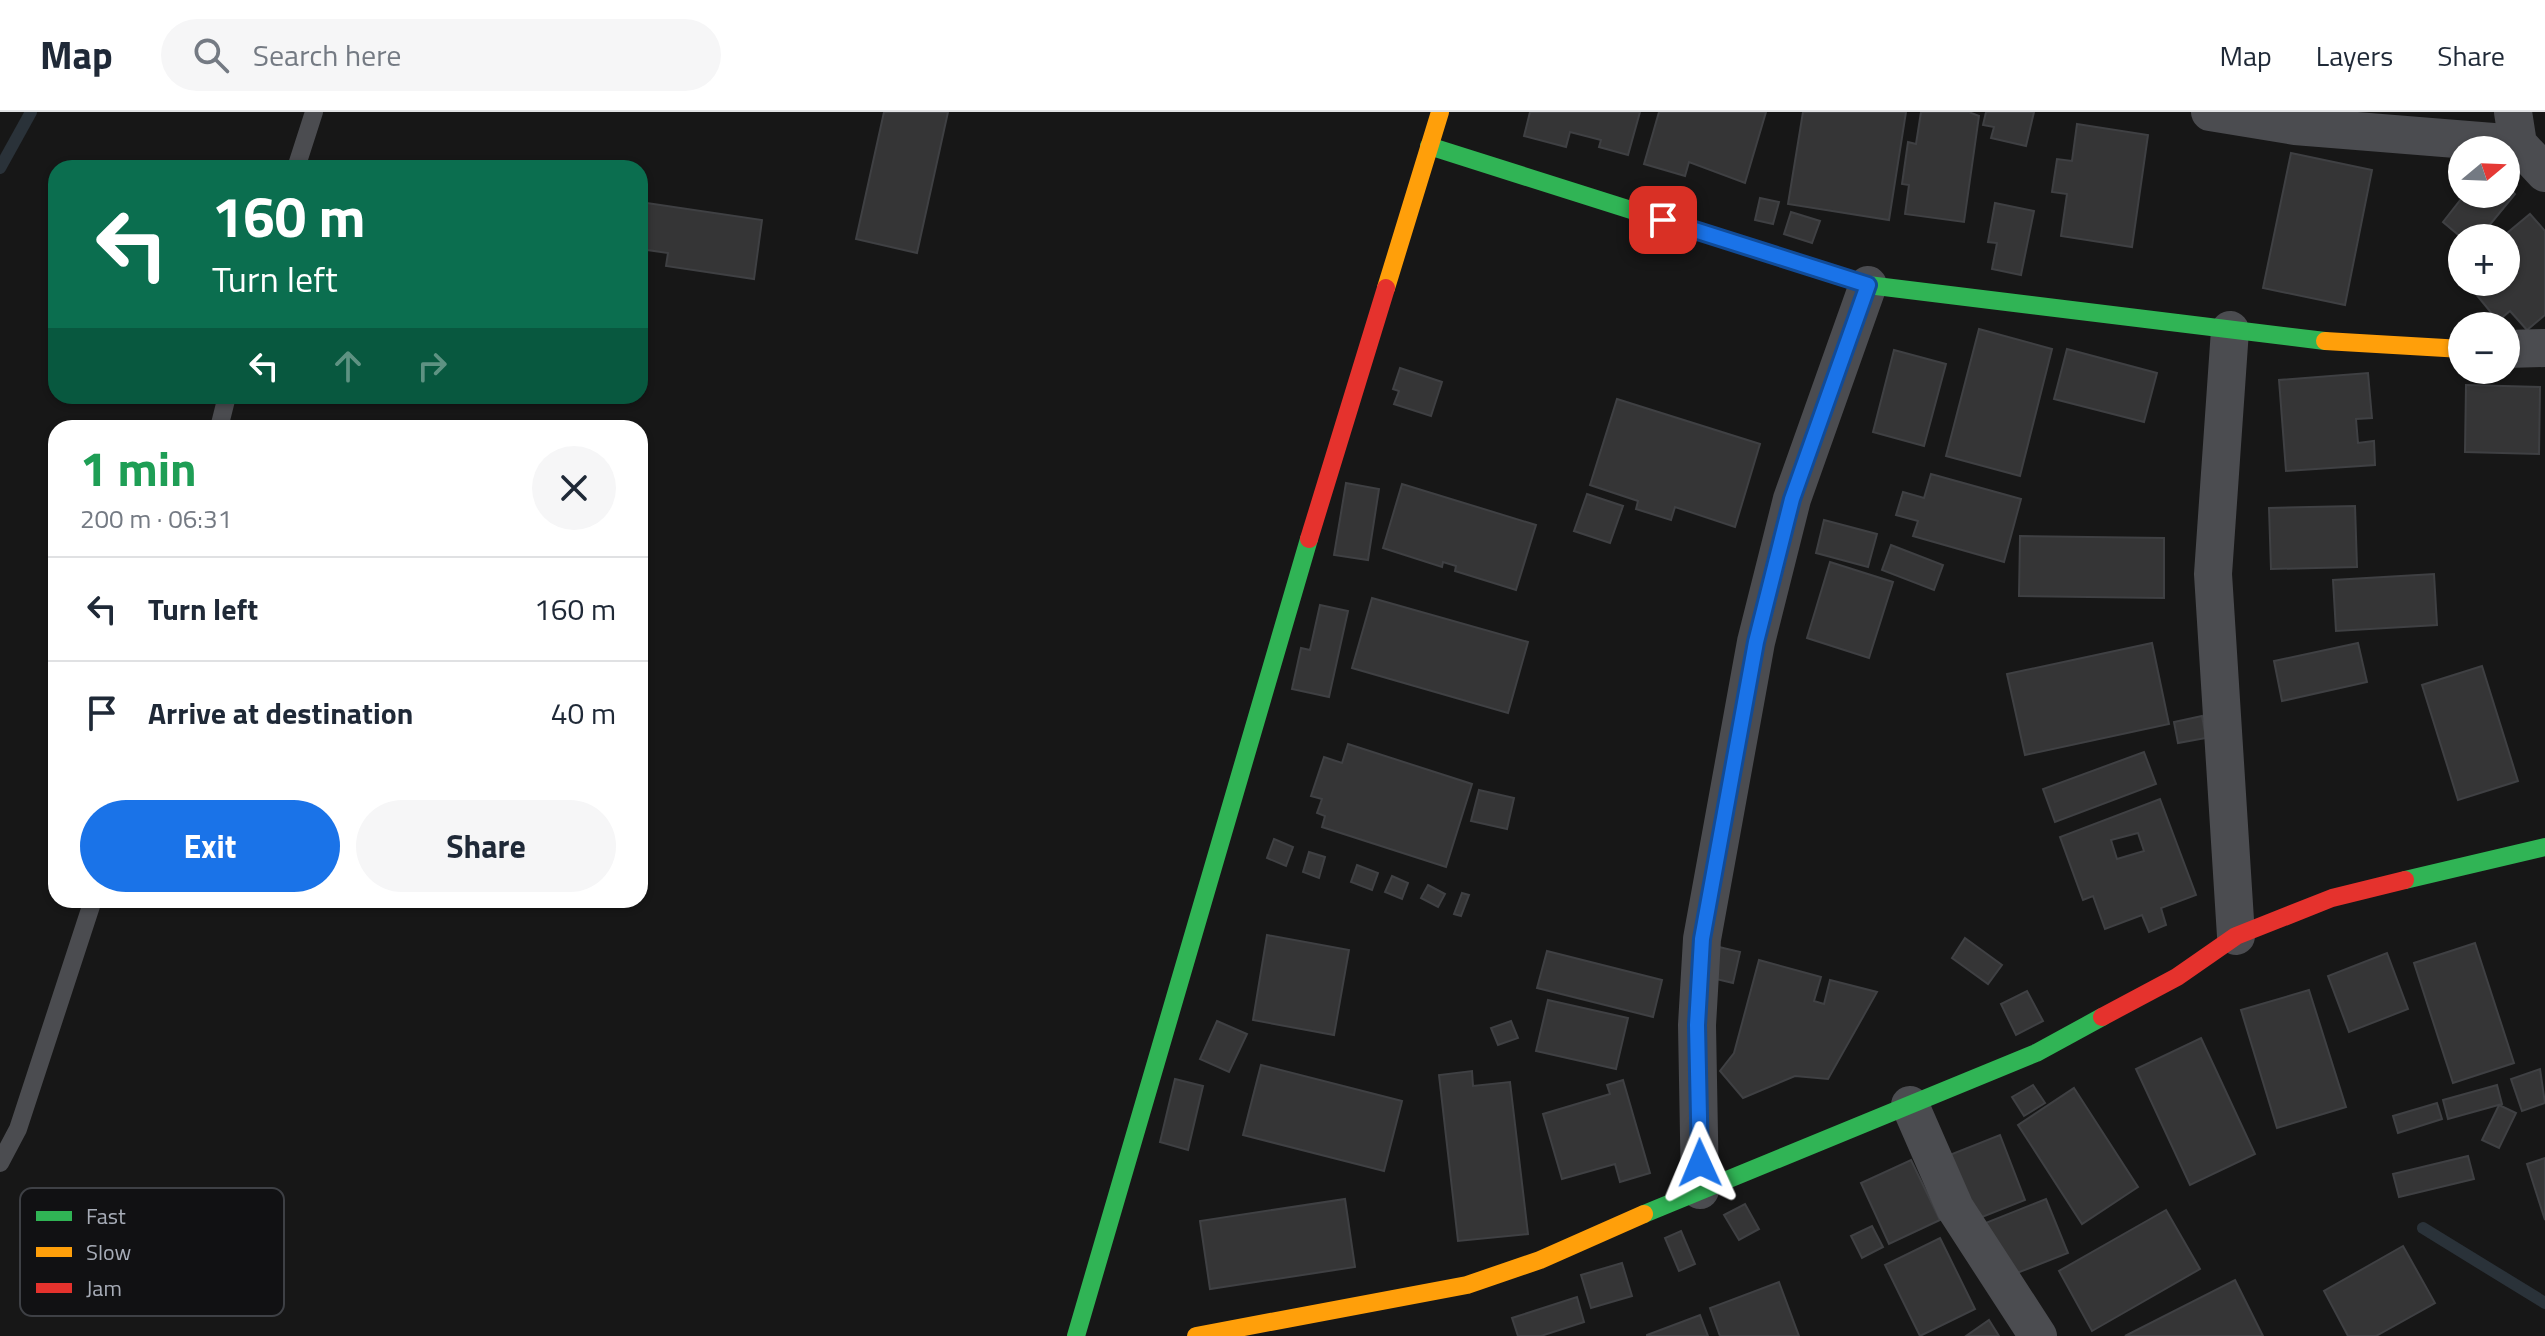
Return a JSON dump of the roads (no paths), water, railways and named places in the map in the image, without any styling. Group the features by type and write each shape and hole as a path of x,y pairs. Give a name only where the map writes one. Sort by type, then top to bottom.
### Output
{"street":[{"path":"1076,1336 1260,698 1440,112"},
{"path":"2210,112 2295,126 2516,128 2545,173"},
{"path":"1429,146 1868,285 2230,330 2406,349 2448,349"},
{"path":"1700,1190 1697,1025 1702,939 1756,642 1792,499 1868,285"},
{"path":"2230,330 2213,574 2236,936"},
{"path":"2520,349 2545,348"},
{"path":"1196,1336 1265,1329 1467,1285 1540,1260 1700,1190 2036,1053 2177,977 2236,936 2332,898 2545,847"},
{"path":"1910,1105 1955,1208 2038,1336"}],"lane":[{"path":"299,160 314,112"},
{"path":"0,1163 18,1129 90,908"}],"waterway":[{"path":"0,168 31,112"},
{"path":"2423,1228 2545,1303"}]}
